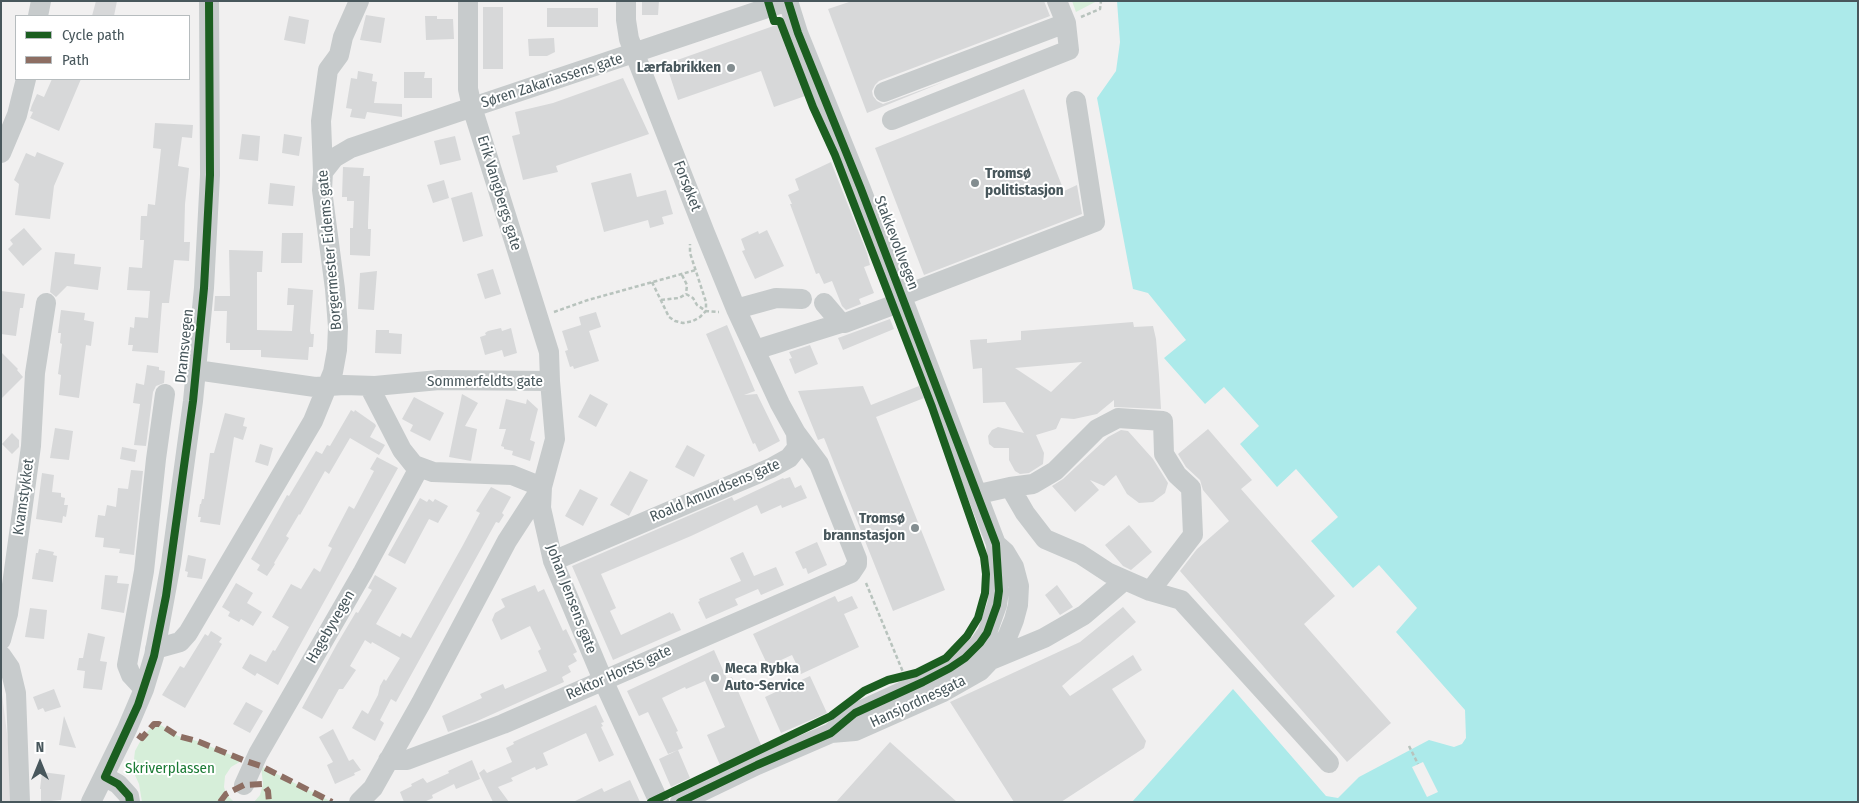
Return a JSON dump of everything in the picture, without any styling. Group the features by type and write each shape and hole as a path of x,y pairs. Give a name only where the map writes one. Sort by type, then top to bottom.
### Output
{"street":[{"path":"38,15 41,1"},
{"name":"Dramsvegen","path":"144,689 155,649 171,563 196,370 204,288 210,175 209,1"},
{"name":"Borgermester Eidems gate","path":"328,387 337,350 338,327 322,190 321,121 328,70 339,55 343,37 359,1"},
{"name":"Erik Vangbergs gate","path":"468,1 468,84 472,107 549,352 550,381"},
{"name":"Forsøket","path":"626,1 629,39 739,314"},
{"name":"Søren Zakariassens gate","path":"323,172 334,158 351,148 788,1"},
{"name":"Stakkevollvegen","path":"788,1 798,33 979,494"},
{"path":"892,120 1069,50 1066,23 1057,1"},
{"path":"884,92 1066,23"},
{"path":"1,153 17,115 26,80"},
{"path":"755,350 841,323 845,324 903,298 1095,222 1076,101"},
{"path":"802,299 776,298 739,314 780,404 796,432 819,464 857,559 852,569"},
{"name":"Kvamstykket","path":"1,640 8,614 31,446 38,352 46,302"},
{"path":"824,303 841,323"},
{"path":"155,649 180,642 188,633 313,421 328,387 315,387 196,370"},
{"name":"Sommerfeldts gate","path":"328,387 344,385 369,386 439,380 550,381 556,439 542,487 507,541 421,704 367,797"},
{"path":"369,386 402,450 418,468 433,472 512,475 542,487"},
{"path":"91,802 128,729 144,689 131,675 127,665 144,571 165,394"},
{"path":"979,494 1033,484 1055,471 1097,429 1118,418 1163,420 1164,454 1178,475 1191,488 1193,535 1150,592"},
{"name":"Roald Amundsens gate","path":"554,561 784,462 797,448 796,432"},
{"name":"Hagebyvegen","path":"244,785 258,754 372,555 418,468"},
{"name":"Johan Jensens gate","path":"542,487 541,508 554,561 603,680 659,802"},
{"path":"1010,487 1026,514 1045,538 1080,554 1109,574 1150,592 1180,600 1329,763"},
{"name":"Hansjordnesgata","path":"680,802 757,765 831,733 855,713 923,682 950,668 973,652 987,633 998,605 999,591 996,544 979,494"},
{"name":"Hansjordnesgata","path":"831,733 855,731 921,702 968,679 980,671 989,661 1008,635 1018,605 1019,586 1014,567 1005,552 996,544"},
{"name":"Rektor Horsts gate","path":"388,760 407,760 503,724 852,569"},
{"path":"989,661 1044,638 1084,615 1125,580"},
{"path":"1,655 8,665 16,693 20,802"},
{"path":"105,776 118,784 128,796 130,802"}],"path":[{"path":"1066,23 1100,9 1101,1"},
{"path":"705,233 692,241 689,246 706,302 706,311"},
{"path":"538,317 588,300 696,270"},
{"path":"682,275 687,285 686,294"},
{"path":"652,282 669,317 675,321 682,323 693,321 706,311"},
{"path":"686,294 693,298 697,305 706,311 711,311"},
{"path":"660,300 679,298 686,294"},
{"path":"852,569 901,667"},
{"path":"1408,746 1418,764"}],"shaded area":[{"path":"1,686 11,765 11,802 1,802"}],"green space":[{"path":"1072,1 1097,1 1076,12"},
{"name":"Skriverplassen","path":"154,724 159,724 178,736 197,741 243,760 231,767 225,776 224,787 226,794 234,802 142,802 139,784 133,767 135,751 142,738"},
{"path":"261,766 332,802 254,802 260,795 263,784"}],"water":[{"path":"1117,1 1858,1 1858,802 1132,802 1233,689 1326,796 1338,798 1359,777 1429,740 1454,747 1462,744 1466,738 1465,710 1396,632 1417,608 1379,565 1353,588 1311,541 1338,517 1296,469 1277,487 1240,444 1259,426 1224,387 1205,404 1164,358 1186,340 1148,293 1133,289 1097,98 1116,71 1120,42"}],"pier":[{"path":"1423,762 1438,792 1427,797 1412,767"}],"building":[{"path":"96,1 117,1 114,15 92,15"},
{"path":"642,1 659,1 658,15 642,15"},
{"path":"852,1 1044,1 1050,16 879,81 872,91 877,101 883,104 946,81 867,113 828,9"},
{"path":"483,7 503,7 503,69 483,69"},
{"path":"547,8 598,8 598,27 547,27"},
{"path":"366,15 385,18 381,43 360,40"},
{"path":"289,16 309,20 305,44 284,40"},
{"path":"425,16 437,16 437,19 453,19 454,39 426,40"},
{"name":"Lærfabrikken","path":"779,24 805,96 774,107 761,71 678,100 666,64"},
{"path":"554,38 555,52 547,56 529,56 528,39"},
{"path":"358,71 373,74 372,81 377,82 374,103 402,104 402,117 367,112 365,119 350,117 352,109 346,108 351,78 357,79"},
{"path":"404,72 425,72 424,78 432,78 432,98 404,98"},
{"path":"623,78 649,134 556,166 558,172 523,180 512,136 520,134 515,112 553,103"},
{"path":"52,80 81,80 59,131 30,118 33,112 30,111 37,94 44,97"},
{"name":"Tromsø politistasjon","path":"1024,89 1064,191 1077,185 1082,214 924,275 875,148"},
{"path":"155,123 193,125 192,138 182,137 178,166 189,168 185,204 184,242 190,242 189,261 174,260 169,303 162,303 158,353 132,351 133,345 128,345 130,327 134,328 135,317 148,318 150,291 127,290 129,267 142,268 144,240 140,240 141,216 147,216 148,204 155,205 161,149 153,148"},
{"path":"242,134 260,136 258,161 239,159"},
{"path":"284,134 302,137 299,156 282,153"},
{"path":"455,136 461,160 440,165 434,141"},
{"path":"37,152 64,163 54,186 50,219 15,215 19,184 14,180 26,153 35,157"},
{"path":"831,162 867,253 870,265 864,267 874,293 859,299 861,304 846,310 842,306 832,281 824,284 819,273 816,274 788,195 799,190 795,179"},
{"path":"343,167 364,168 363,176 370,176 368,229 371,229 370,256 350,255 350,228 353,228 354,201 347,201 347,197 342,197"},
{"path":"631,173 637,197 666,190 673,214 662,217 664,224 650,228 648,220 604,232 591,183"},
{"path":"444,180 449,198 433,203 427,185"},
{"path":"270,183 295,186 293,206 268,204"},
{"path":"472,192 483,236 463,242 451,198"},
{"path":"24,228 42,249 23,266 8,249 13,244 10,240"},
{"path":"767,230 784,266 755,279 742,251 745,250 741,239 758,231 759,234"},
{"path":"282,233 303,233 302,263 281,263"},
{"path":"229,250 263,251 262,272 257,272 257,330 292,331 294,305 287,305 288,288 313,290 310,331 311,334 314,334 313,347 309,347 308,360 261,357 261,350 230,350 230,343 226,343 227,311 214,311 215,296 230,296"},
{"path":"55,252 75,254 74,264 101,267 98,290 67,286 56,297 50,292"},
{"path":"493,269 501,294 485,299 477,274"},
{"path":"377,271 374,310 358,309 360,273"},
{"path":"1,291 25,294 23,308 20,308 16,336 1,334"},
{"path":"61,310 85,313 84,320 94,322 91,346 86,345 79,398 59,395 61,375 58,374 62,344 60,343 61,333 58,333"},
{"path":"596,312 601,327 589,331 599,361 574,369 573,366 570,367 565,351 568,350 562,331 581,325 579,317"},
{"path":"890,319 894,329 843,350 838,338"},
{"path":"1133,322 1134,327 1153,326 1156,339 1161,409 1114,407 1114,400 1097,414 1074,419 1061,418 1056,429 1036,435 1044,453 1043,464 1029,473 1020,474 1015,471 1009,460 1009,448 994,448 989,444 988,436 992,430 998,427 1024,433 1005,402 983,403 982,368 973,369 970,340 987,339 987,343 1021,340 1021,331","holes":["1082,362 1051,392 1015,368"]},
{"path":"727,325 755,391 744,395 757,394 780,441 759,452 755,443 753,444 706,334"},
{"path":"501,328 502,331 511,328 517,353 504,357 502,350 485,355 480,337 486,335 485,333 488,331"},
{"path":"376,330 389,330 389,333 402,334 401,354 375,353"},
{"path":"810,345 818,364 795,374 789,359 792,358 789,352"},
{"path":"1,352 18,369 23,377 1,399"},
{"path":"147,365 159,367 159,370 165,371 164,383 156,386 153,392 146,446 134,445 140,404 133,403 136,383 144,385"},
{"path":"863,386 871,405 919,386 924,398 876,417 945,590 893,611 824,438 818,440 798,391"},
{"path":"462,394 478,403 465,426 477,429 471,461 449,457"},
{"path":"590,394 608,404 596,427 578,417"},
{"path":"414,397 444,413 430,441 410,431 413,425 402,419"},
{"path":"506,399 526,404 527,399 538,409 530,440 535,442 530,461 512,455 513,451 504,449 501,446 506,429 499,429"},
{"path":"351,410 354,412 355,410 375,424 376,426 370,437 385,445 379,455 350,438 329,474 325,471 299,514 286,536 289,538 267,576 257,570 260,565 251,559 287,495 289,496 316,451 322,454 327,445 330,446"},
{"path":"225,413 245,418 243,426 247,427 243,440 234,437 220,525 200,522 201,517 198,517 200,504 202,499 204,499 210,453 214,453"},
{"path":"55,428 73,431 69,460 50,458"},
{"path":"1208,429 1252,480 1241,489 1335,596 1304,624 1391,723 1347,762 1180,571 1197,549 1229,521 1203,490 1200,480 1186,467 1178,454"},
{"path":"1121,430 1128,431 1153,459 1168,483 1165,493 1153,502 1139,503 1127,494 1116,475 1104,486 1090,480 1099,490 1075,512 1052,486 1063,479 1108,437"},
{"path":"12,433 19,440 19,447 12,454 2,444"},
{"path":"260,444 273,448 268,466 255,462"},
{"path":"687,445 705,455 694,477 675,467"},
{"path":"122,447 137,450 135,462 120,459"},
{"path":"377,457 398,468 278,685 257,673 255,676 242,668 250,654 266,662 273,650 275,651 289,627 272,617 291,584 301,589 314,568 320,572 332,548 328,546 349,506 354,509 374,471 370,469"},
{"path":"131,470 143,471 134,555 119,553 120,549 103,547 104,538 95,537 98,515 105,516 107,505 116,507 118,488 128,489"},
{"path":"630,471 648,480 629,516 610,505"},
{"path":"42,473 54,475 52,492 61,493 61,497 65,498 64,505 68,505 66,517 63,516 62,523 36,519"},
{"path":"790,477 795,488 801,485 807,498 782,508 781,505 761,514 757,505 691,536 601,574 616,608 610,611 621,635 670,612 671,614 673,613 681,630 613,660 572,566 732,497 734,501 783,478"},
{"path":"491,487 511,497 502,513 504,515 499,523 496,522 396,702 391,699 380,720 384,723 375,741 352,728 362,710 368,714 384,679 386,681 400,658 372,642 371,644 365,640 350,666 356,670 343,689 339,689 322,719 302,708 337,644 372,590 368,588 375,575 397,588 376,624 400,637 402,633 411,638 480,513 476,511"},
{"path":"580,489 598,498 583,526 565,516"},
{"path":"420,498 427,502 429,499 433,502 435,499 448,506 438,523 429,519 405,564 388,555"},
{"path":"1129,525 1152,552 1131,570 1123,566 1105,545"},
{"path":"817,542 827,565 808,574 806,568 803,569 795,552"},
{"path":"39,549 54,552 53,555 57,556 53,582 32,579 36,553 38,553"},
{"path":"743,552 754,576 776,567 784,585 761,595 758,589 735,599 738,605 706,619 698,602 700,601 699,599 741,581 730,558"},
{"path":"188,555 206,559 202,579 187,577 188,572 185,571"},
{"path":"105,575 118,576 117,583 129,584 124,613 101,609"},
{"path":"236,583 253,593 247,603 262,612 253,626 241,619 239,622 228,616 230,612 222,607"},
{"path":"535,585 538,592 544,589 563,631 566,629 577,652 573,654 577,661 568,666 571,672 562,677 564,682 475,722 448,732 442,716 482,698 480,694 503,684 505,689 547,671 538,651 541,649 530,626 501,640 492,620 495,613 505,607 501,599"},
{"path":"1057,585 1073,607 1060,615 1045,595"},
{"path":"835,596 838,602 852,596 858,608 844,614 859,647 801,674 792,655 768,666 753,634"},
{"path":"1123,607 1136,622 1062,686 1070,696 1133,655 1142,670 1112,689 1146,741 1144,748 1061,802 1014,802 950,702 1080,642"},
{"path":"30,608 47,610 44,639 25,637"},
{"path":"211,631 222,638 219,642 222,644 185,708 162,695 180,666 184,668 205,634 208,636"},
{"path":"88,633 105,637 100,661 107,662 102,690 83,688 85,671 77,670 79,658 83,658"},
{"path":"714,650 727,679 732,677 762,747 720,765 707,735 725,727 705,681 686,689 685,687 662,698 678,731 676,732 683,748 668,754 648,712 639,716 627,691"},
{"path":"810,676 827,713 781,733 765,697"},
{"path":"54,689 61,707 45,712 43,708 38,710 33,697"},
{"path":"246,702 263,711 250,733 233,724"},
{"path":"596,705 604,722 601,723 603,726 601,727 614,755 599,762 586,733 543,753 548,765 536,770 535,767 511,778 513,781 498,787 509,802 493,802 479,773 484,769 487,773 512,762 506,748 514,744 513,742"},
{"path":"64,716 76,748 59,745"},
{"path":"333,729 349,761 353,759 361,770 354,773 355,775 335,784 327,765 333,762 319,737"},
{"path":"890,742 957,802 836,802"},
{"path":"678,750 690,778 671,787 659,759"},
{"path":"472,760 480,779 456,789 454,784 432,795 433,798 424,802 404,802 400,792 412,786 411,784 423,778 427,783"},
{"path":"42,772 65,775 61,800 41,802"},
{"path":"630,780 640,802 573,802 602,788 604,792"}],"marked path":[{"path":"138,735 142,738 154,724 159,724 178,736 197,741 261,766 332,802"},
{"path":"220,802 226,794 244,785 263,784 268,791 269,802"}],"cycle path":[{"path":"130,802 129,796 118,784 105,777 138,705 154,656 166,596 193,401 204,288 210,175 209,1"},
{"path":"651,802 831,716 864,691 888,680 916,673 946,658 967,636 978,618 985,593 986,574 984,557 932,407 835,155 813,107 780,21 774,21 768,1"},
{"path":"680,802 757,765 831,733 855,713 950,668 965,658 987,633 997,605 999,591 996,544 861,189 798,33 788,1"}],"place":[{"name":"Lærfabrikken","path":"731,68"},
{"name":"Tromsø politistasjon","path":"975,183"},
{"name":"Tromsø brannstasjon","path":"915,528"},
{"name":"Meca Rybka Auto-Service","path":"715,678"}]}
